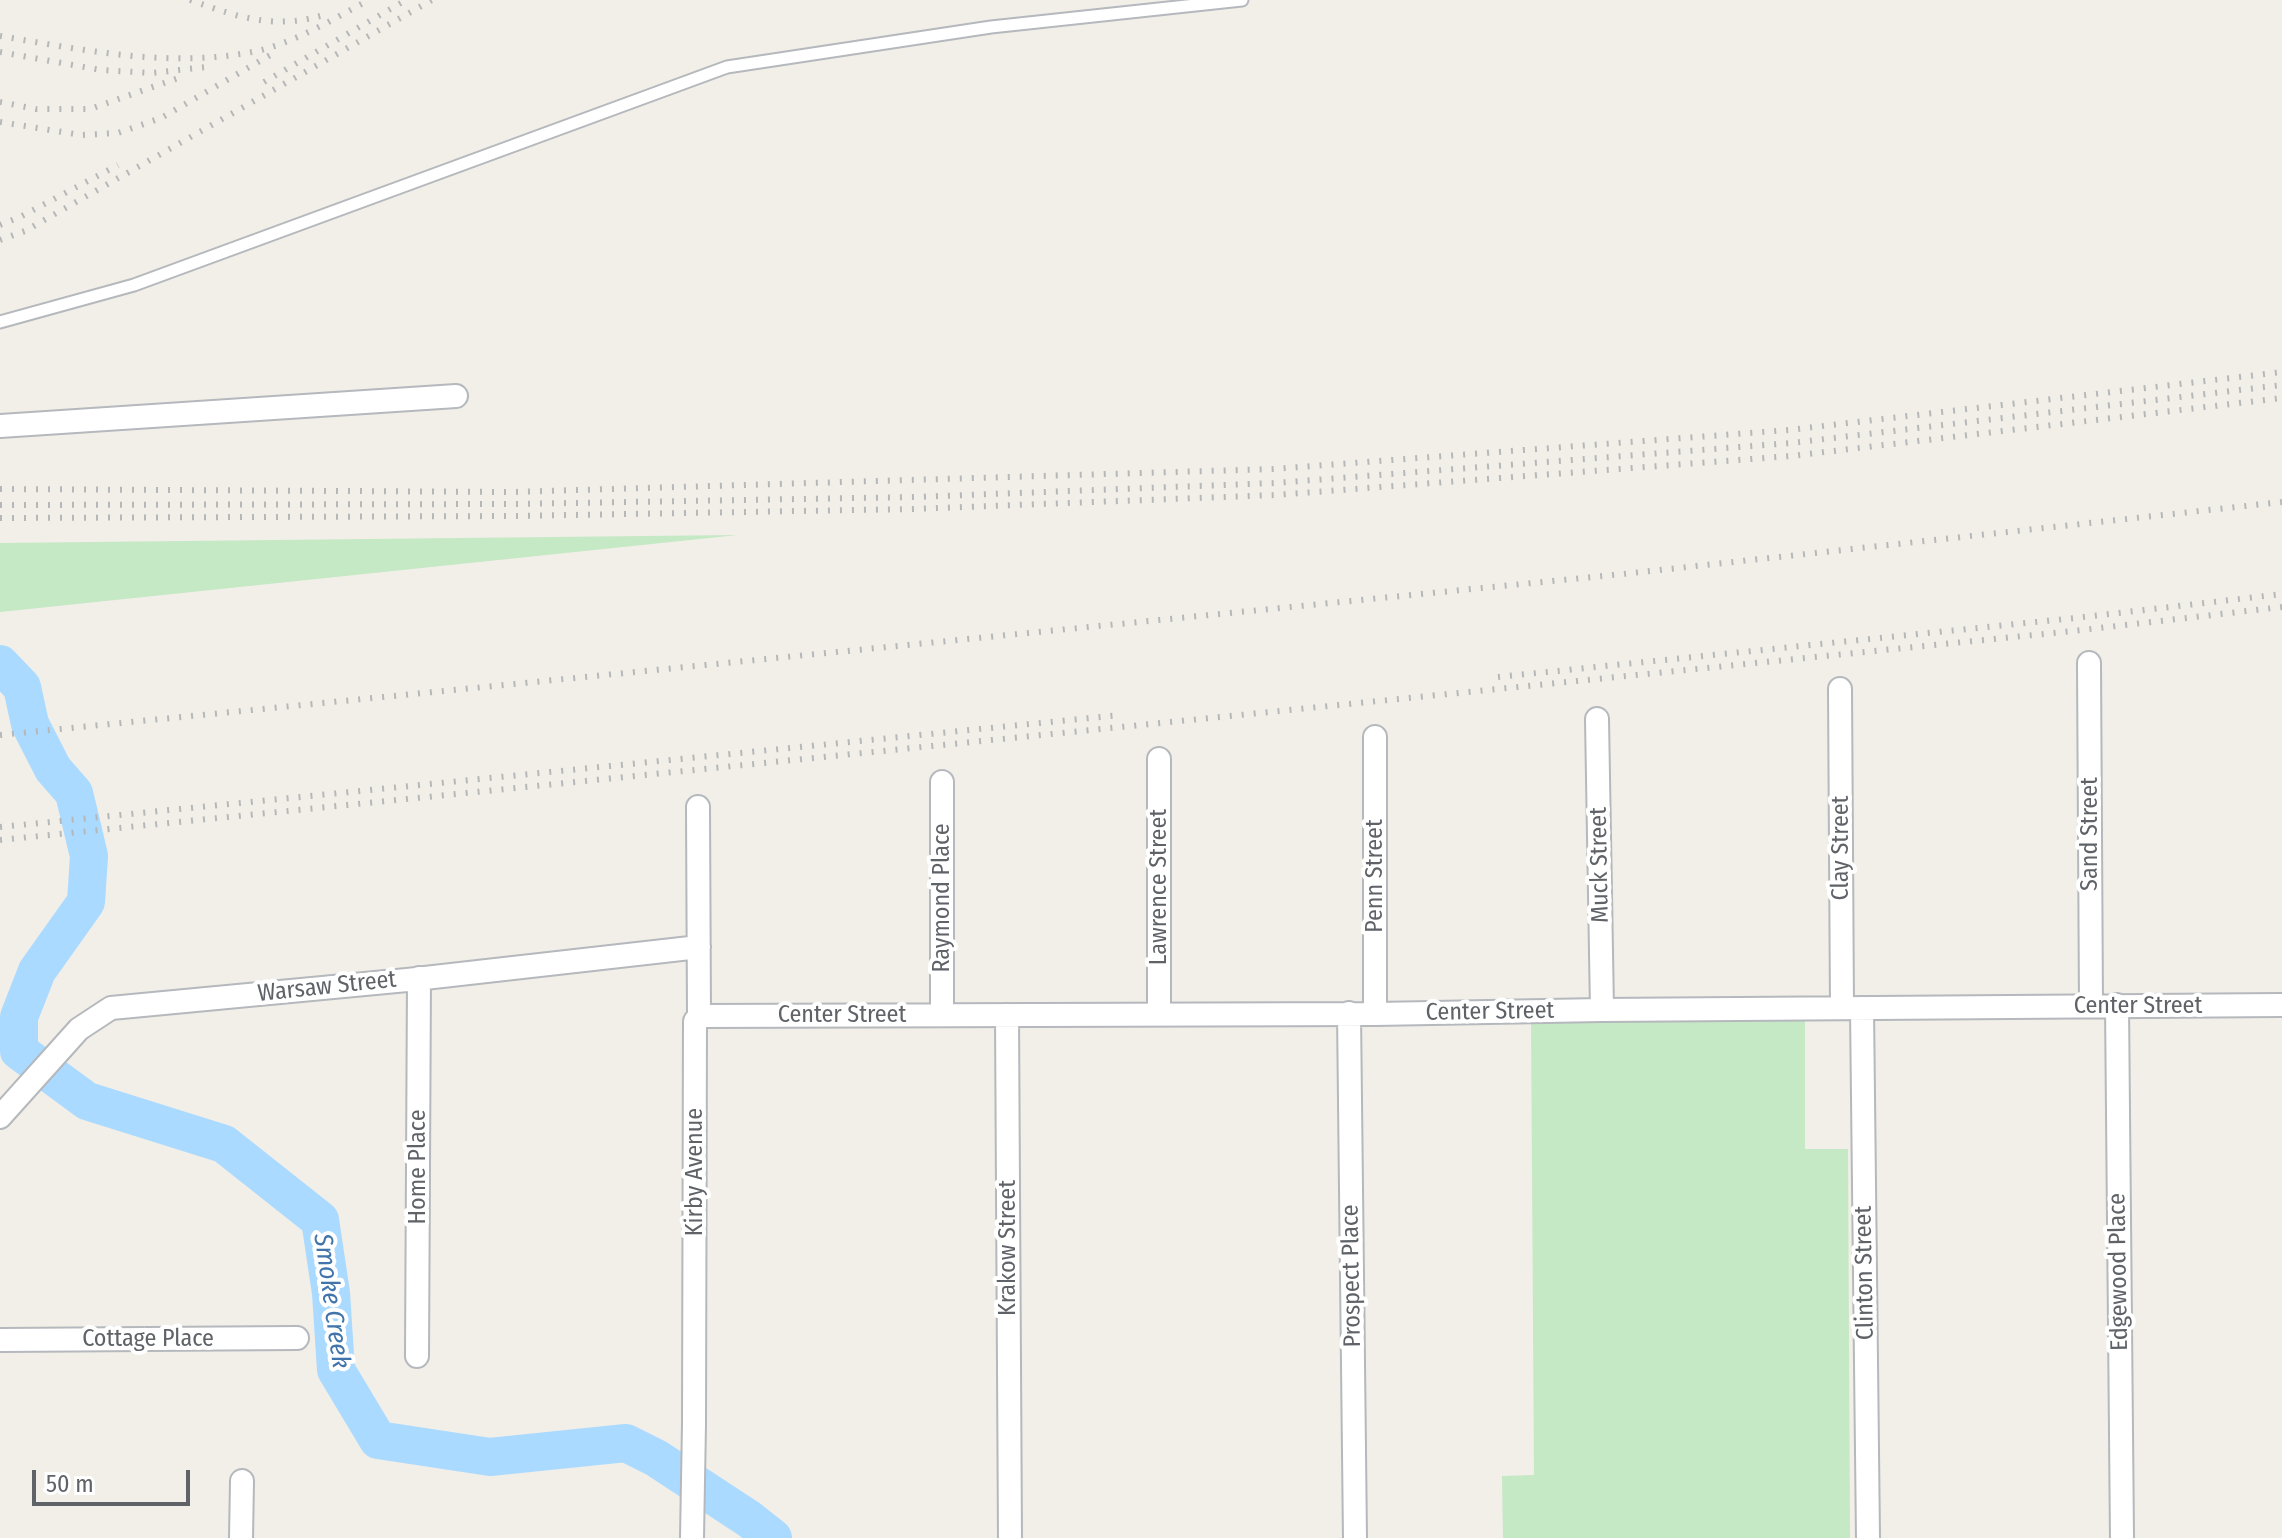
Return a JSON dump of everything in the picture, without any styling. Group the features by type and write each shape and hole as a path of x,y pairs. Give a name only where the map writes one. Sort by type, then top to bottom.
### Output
{"street":[{"path":"0,426 456,396"},
{"name":"Sand Street","path":"2089,663 2091,1006"},
{"name":"Clay Street","path":"1840,689 1852,1008"},
{"name":"Muck Street","path":"1597,719 1602,1010"},
{"name":"Penn Street","path":"1375,737 1375,1014"},
{"name":"Lawrence Street","path":"1159,759 1159,1014"},
{"name":"Raymond Place","path":"942,782 942,1015"},
{"name":"Kirby Avenue","path":"692,1538 695,1021 699,1016 698,807"},
{"name":"Warsaw Street","path":"0,1117 79,1029 111,1008 699,947"},
{"name":"Home Place","path":"417,1356 419,978"},
{"name":"Edgewood Place","path":"2117,1005 2122,1538"},
{"name":"Center Street","path":"699,1016 1375,1014 2282,1005"},
{"name":"Clinton Street","path":"1852,1008 1868,1538"},
{"name":"Prospect Place","path":"1349,1013 1355,1538"},
{"name":"Krakow Street","path":"1007,1015 1010,1538"},
{"name":"Cottage Place","path":"0,1340 297,1338"},
{"path":"241,1538 242,1481"}],"lane":[{"path":"0,322 134,285 727,67 991,27 1242,0"}],"green space":[{"path":"738,535 0,612 0,543"},
{"path":"1805,1015 1805,1149 1848,1149 1850,1538 1503,1538 1502,1476 1534,1475 1531,1017"}],"waterway":[{"name":"Smoke Creek","path":"0,664 22,687 30,724 53,769 74,793 89,856 86,902 37,971 19,1017 19,1051 87,1101 224,1144 320,1220 331,1293 336,1370 378,1440 490,1457 626,1443 656,1458 773,1538"}],"railway":[{"path":"190,0 242,17 275,22 330,13"},
{"path":"0,36 128,56 225,56 286,42 369,0"},
{"path":"264,82 406,0"},
{"path":"0,240 25,231 432,0"},
{"path":"0,122 81,135 118,133 161,118 277,51"},
{"path":"0,52 101,70 152,73 206,67"},
{"path":"0,102 36,109 90,109 184,76"},
{"path":"0,225 118,165"},
{"path":"0,489 512,492 1273,469 1789,430 2282,372"},
{"path":"0,505 514,504 915,497 1275,483 1791,443 2282,385"},
{"path":"0,518 513,516 913,509 1275,495 1791,456 2282,398"},
{"path":"0,735 1623,574 2282,502"},
{"path":"1498,677 2282,594"},
{"path":"0,840 2073,631 2282,607"},
{"path":"0,827 1120,715"}]}
